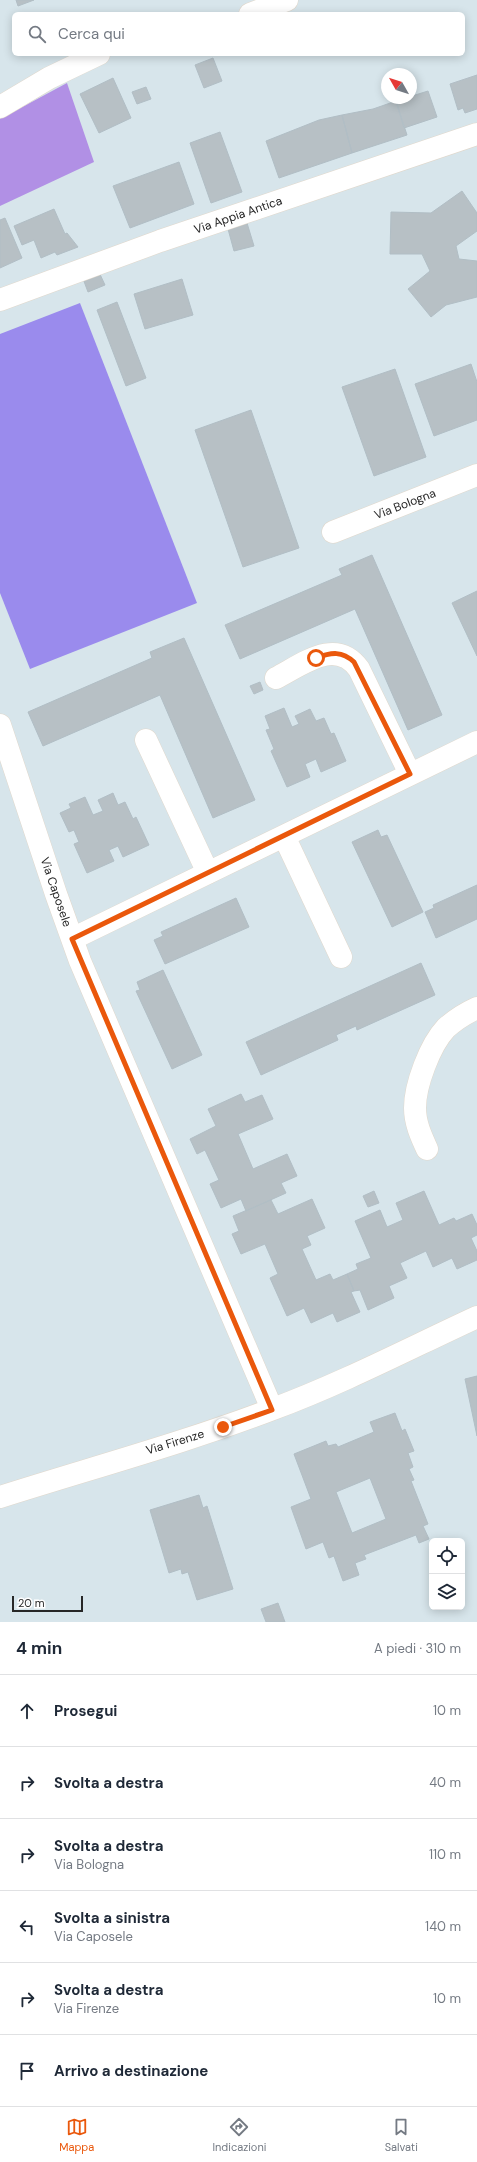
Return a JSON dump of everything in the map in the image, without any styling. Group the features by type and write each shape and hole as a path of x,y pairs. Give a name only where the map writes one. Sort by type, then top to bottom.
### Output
{"street":[{"path":"255,12 287,0"},
{"path":"0,108 49,78 95,56"},
{"name":"Via Appia Antica","path":"0,300 160,241 477,134"},
{"name":"Via Bologna","path":"333,532 477,475"},
{"path":"276,678 325,654 341,653 348,657 359,669 410,774"},
{"name":"Via Caposele","path":"0,725 72,939 272,1410"},
{"path":"146,740 208,873"},
{"path":"72,939 477,742"},
{"path":"284,836 342,957"},
{"path":"427,1149 421,1137 416,1114 416,1099 420,1080 431,1052 440,1036 454,1021 477,1008"},
{"name":"Via Firenze","path":"0,1497 199,1435 272,1410 477,1317"}],"shaded area":[{"path":"67,83 94,162 0,206 0,119"},
{"path":"80,303 197,603 30,669 0,593 0,334"}],"building":[{"path":"16,0 34,0 18,6"},
{"path":"213,58 222,81 204,88 195,65"},
{"path":"477,75 477,109 465,113 463,108 458,110 450,84"},
{"path":"113,78 131,118 99,133 80,94"},
{"path":"146,87 151,99 137,104 132,92"},
{"path":"428,91 437,117 404,128 397,104 417,104 417,94"},
{"path":"387,104 397,104 407,135 352,153 342,115 373,109"},
{"path":"342,115 352,153 279,178 266,141 319,120"},
{"path":"220,132 242,192 211,203 190,143"},
{"path":"179,162 194,204 130,228 113,186"},
{"path":"462,191 477,213 477,231 456,246 459,259 477,261 477,297 446,305 431,317 408,289 430,271 422,254 390,254 391,212 431,213"},
{"path":"54,209 65,234 67,233 78,247 57,255 55,252 41,258 34,240 22,245 14,226"},
{"path":"5,218 22,258 0,268 0,220"},
{"path":"247,223 254,246 234,251 228,229"},
{"path":"98,270 105,285 88,292 82,276"},
{"path":"182,279 193,315 145,329 134,294"},
{"path":"117,302 146,378 126,386 97,310"},
{"path":"471,364 477,382 477,420 434,436 415,384"},
{"path":"395,369 426,457 374,476 342,387"},
{"path":"251,410 299,548 243,567 195,430"},
{"path":"372,555 442,715 408,730 355,609 240,659 225,625 342,575 339,569"},
{"path":"477,591 477,656 452,603"},
{"path":"184,638 255,800 213,818 160,695 43,746 28,712 152,658 150,652"},
{"path":"260,682 263,690 254,694 250,686"},
{"path":"284,708 292,727 299,724 295,716 310,709 316,721 324,718 331,734 334,733 346,761 321,772 316,759 305,764 310,777 287,787 271,751 274,749 266,730 270,729 265,716"},
{"path":"113,793 118,805 125,802 133,819 136,817 149,845 123,857 118,846 109,850 114,861 87,873 74,844 79,842 74,830 69,832 60,813 71,808 69,804 85,797 93,815 103,811 98,800"},
{"path":"378,830 381,837 387,835 423,912 392,927 352,842"},
{"path":"477,885 477,919 436,938 425,912 434,908 433,905"},
{"path":"236,898 249,927 165,964 154,940 163,936 161,932"},
{"path":"421,963 435,995 357,1030 356,1026 336,1035 338,1040 261,1075 246,1042"},
{"path":"163,970 202,1055 172,1069 136,991 140,990 137,982"},
{"path":"241,1094 245,1102 262,1095 273,1119 238,1134 253,1169 287,1154 297,1176 281,1183 286,1193 246,1211 241,1199 221,1208 210,1184 219,1180 205,1150 197,1154 190,1139 216,1126 208,1109"},
{"path":"374,1191 379,1203 368,1207 363,1196"},
{"path":"424,1191 439,1225 454,1218 456,1221 472,1214 477,1225 477,1235 471,1238 477,1251 477,1260 457,1269 452,1258 433,1267 426,1251 400,1263 407,1278 389,1286 394,1298 368,1310 360,1290 354,1291 347,1274 358,1269 356,1264 371,1258 355,1221 380,1210 387,1227 403,1220 396,1203"},
{"path":"312,1199 325,1228 307,1236 311,1245 302,1249 316,1280 330,1274 333,1280 347,1274 354,1291 351,1292 360,1312 337,1322 333,1313 311,1323 304,1308 287,1316 270,1278 278,1274 265,1244 241,1254 232,1234 239,1231 233,1216 271,1200 278,1214"},
{"path":"477,1376 477,1436 465,1379"},
{"path":"395,1413 402,1431 405,1429 414,1451 408,1453 413,1467 409,1469 414,1480 411,1481 428,1524 423,1526 429,1539 419,1543 416,1535 364,1555 366,1559 355,1563 359,1575 343,1581 334,1556 329,1558 323,1542 306,1549 291,1507 311,1499 294,1454 326,1441 328,1446 336,1444 338,1447 374,1432 370,1422","holes":["370,1478 386,1519 352,1533 336,1492"]},
{"path":"199,1495 203,1508 207,1506 233,1589 197,1600 188,1572 182,1574 181,1569 169,1573 150,1510"},
{"path":"278,1603 285,1622 266,1622 261,1609"}],"route":[{"path":"223,1427 272,1410 89,983 72,939 410,774 359,669 354,662 341,653 325,654 316,658"}]}
